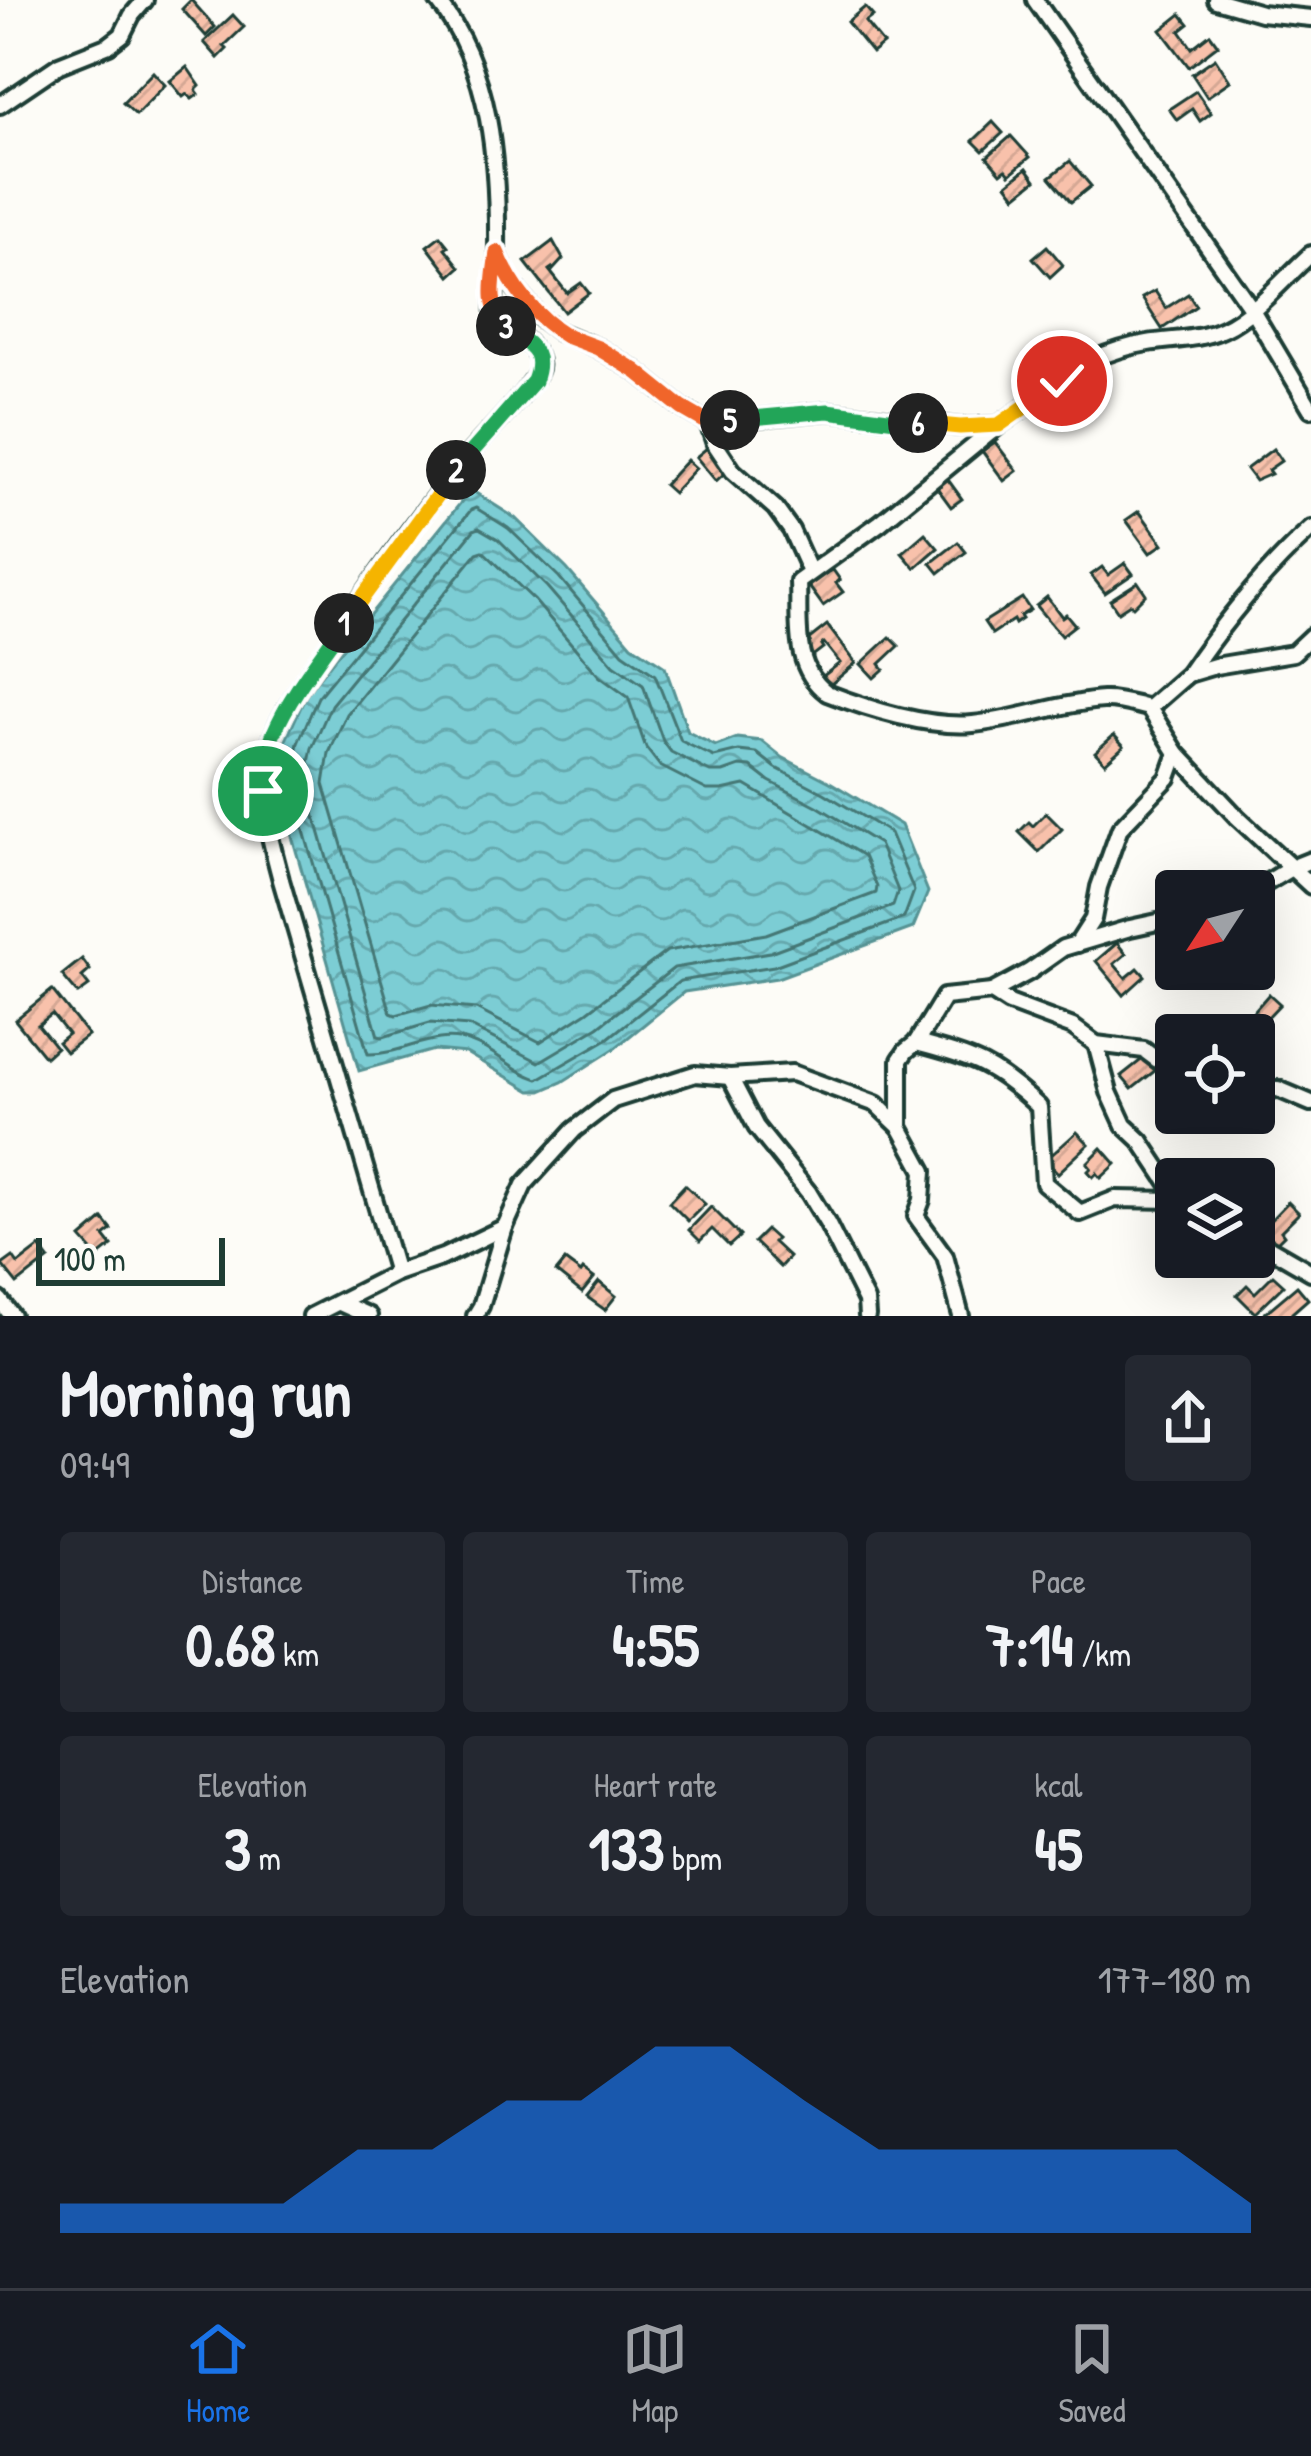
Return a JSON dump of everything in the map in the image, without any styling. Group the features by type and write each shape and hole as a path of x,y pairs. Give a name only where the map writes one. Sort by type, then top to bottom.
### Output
{"street":[{"path":"0,105 59,65 110,45 145,0"},
{"path":"396,1274 280,880 263,791 273,735 298,690 373,580 472,451 534,381 540,364 538,353 495,315 497,252 489,115 469,52 437,0"},
{"path":"1035,0 1251,308 1311,409"},
{"path":"1216,0 1311,18"},
{"path":"1296,268 1311,239"},
{"path":"497,252 508,279 539,317 636,371 708,423 828,411 960,427 999,425"},
{"path":"1311,254 1234,323 1206,335 1142,344 1092,360 999,425 880,523 798,582 799,647 816,685 827,693 936,724 1002,720 1106,699 1149,708 1177,753 1311,886"},
{"path":"708,423 715,444 733,470 776,508 810,572"},
{"path":"1149,708 1188,674 1274,562 1311,529"},
{"path":"1188,674 1293,653 1311,636"},
{"path":"1077,944 1093,919 1120,828 1168,778 1177,753"},
{"path":"1275,878 1311,860"},
{"path":"900,1126 900,1060 944,997 992,992 1063,948 1155,924"},
{"path":"992,992 1073,1027 1096,1044 1144,1050 1155,1058"},
{"path":"916,1043 969,1056 1008,1078 1039,1107 1044,1183 1080,1213 1115,1199 1155,1200"},
{"path":"1096,1044 1124,1126 1155,1162"},
{"path":"494,1316 478,1311 505,1227 524,1185 574,1130 613,1100 695,1074 792,1073 876,1104 900,1126 924,1172 916,1216 945,1256 962,1316"},
{"path":"730,1077 756,1127 827,1223 866,1300 867,1316"},
{"path":"1275,1089 1311,1103"},
{"path":"311,1316 505,1227"},
{"path":"1275,1251 1311,1272"},
{"path":"0,1300 12,1316"},
{"path":"340,1303 369,1316"}],"water":[{"path":"471,490 515,518 567,569 632,645 665,667 688,732 716,746 737,738 762,741 901,825 928,892 913,928 777,978 684,992 614,1049 541,1091 531,1091 466,1053 434,1050 359,1071 277,784 286,740 308,691"}],"building":[{"path":"191,0 215,27 206,36 182,9"},
{"path":"865,7 873,16 865,22 883,44 872,53 847,22"},
{"path":"1181,14 1189,24 1180,31 1192,48 1210,34 1218,45 1189,67 1161,30"},
{"path":"233,15 244,27 218,58 204,42"},
{"path":"1215,58 1230,81 1207,97 1192,74"},
{"path":"187,67 200,86 192,99 187,94 183,97 170,81"},
{"path":"153,72 165,85 136,115 123,103"},
{"path":"1196,91 1211,113 1200,121 1192,109 1177,120 1169,109"},
{"path":"993,122 1003,133 983,151 973,141"},
{"path":"1011,136 1030,157 1010,174 1006,169 1001,173 987,157"},
{"path":"1070,161 1091,186 1071,202 1050,177"},
{"path":"1027,168 1036,180 1016,196 1007,184"},
{"path":"440,236 460,267 450,276 427,246"},
{"path":"553,241 563,259 549,270 567,293 581,283 589,293 564,312 525,262"},
{"path":"1047,246 1063,265 1050,277 1033,258"},
{"path":"1155,291 1166,308 1188,294 1196,306 1162,329 1142,298"},
{"path":"995,442 1017,471 1004,481 982,451"},
{"path":"708,447 728,470 716,481 696,457"},
{"path":"1273,449 1281,461 1268,470 1271,474 1255,481 1246,469"},
{"path":"687,460 696,468 673,493 664,485"},
{"path":"946,477 962,499 951,507 935,485"},
{"path":"1139,511 1163,544 1150,553 1126,520"},
{"path":"925,533 938,548 915,568 902,553"},
{"path":"958,542 966,552 939,573 931,563"},
{"path":"1125,563 1133,574 1105,593 1091,575 1102,567 1108,575"},
{"path":"825,567 833,570 843,592 823,606 805,581"},
{"path":"1138,582 1146,594 1133,607 1130,604 1118,612 1110,600"},
{"path":"1047,597 1075,625 1061,636 1036,606"},
{"path":"1022,598 1030,610 1015,624 1013,620 992,634 984,622"},
{"path":"827,625 856,663 830,685 823,676 840,663 824,643 810,658 802,648"},
{"path":"890,637 899,646 880,664 884,669 874,678 861,664"},
{"path":"1114,735 1124,746 1105,763 1095,752"},
{"path":"1046,813 1062,829 1039,852 1019,832"},
{"path":"1117,943 1126,954 1114,964 1126,978 1138,968 1145,976 1124,995 1096,961"},
{"path":"82,959 90,970 82,977 89,986 78,994 62,975"},
{"path":"52,990 88,1035 66,1052 58,1042 68,1034 52,1014 38,1025 56,1047 45,1057 15,1020"},
{"path":"1269,994 1280,1004 1271,1014 1251,1014"},
{"path":"1145,1057 1155,1069 1132,1089 1121,1076"},
{"path":"1077,1132 1089,1144 1058,1173 1046,1160"},
{"path":"1102,1148 1116,1164 1101,1178 1097,1173 1093,1177 1087,1163"},
{"path":"685,1185 705,1204 688,1221 669,1202"},
{"path":"1288,1202 1299,1213 1275,1244 1275,1215"},
{"path":"711,1207 740,1236 729,1246 712,1229 700,1241 689,1230"},
{"path":"103,1219 112,1230 104,1236 112,1246 98,1257 81,1238"},
{"path":"766,1230 789,1257 780,1267 754,1242"},
{"path":"40,1247 49,1259 17,1284 2,1265 13,1257 18,1264"},
{"path":"565,1261 594,1278 582,1293 556,1272"},
{"path":"1270,1278 1284,1285 1255,1313 1237,1295 1247,1285 1255,1293"},
{"path":"599,1282 616,1296 605,1310 587,1297"},
{"path":"1297,1286 1308,1299 1294,1316 1265,1313"}],"route":[{"path":"263,791 273,735 298,690 424,510 534,381 538,353 495,315 497,252 508,279 539,317 636,371 708,423 828,411 960,427 999,425 1062,381"}]}
